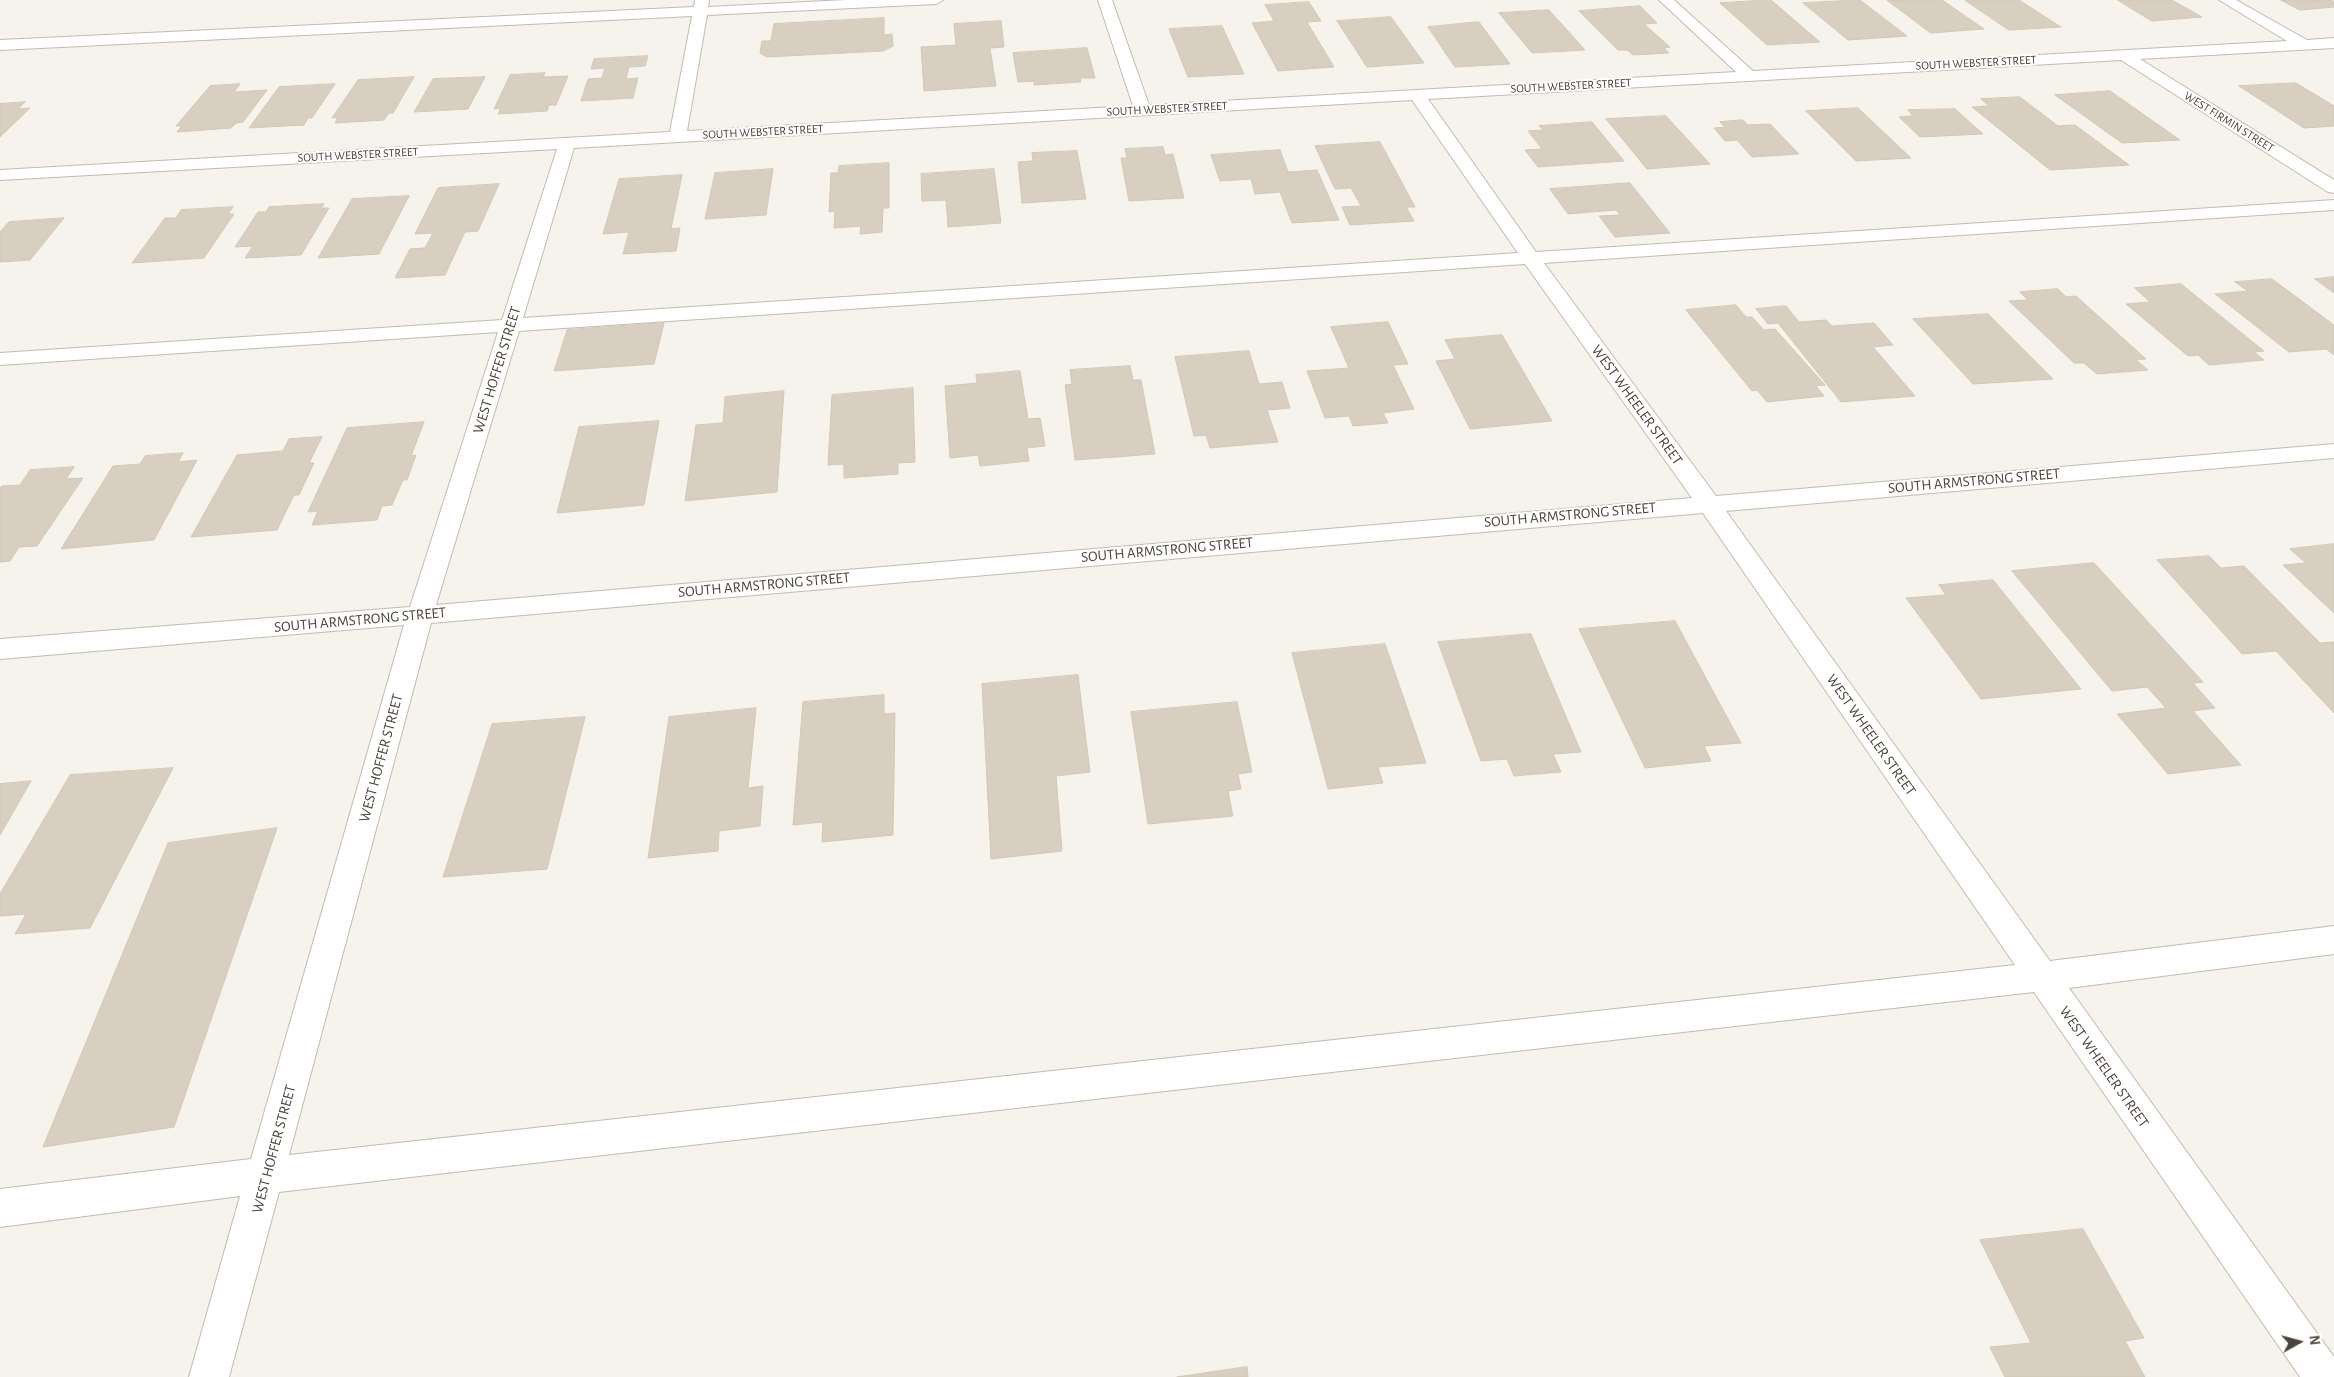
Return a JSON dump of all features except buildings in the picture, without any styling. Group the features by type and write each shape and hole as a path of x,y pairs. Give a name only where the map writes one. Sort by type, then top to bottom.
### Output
{"street":[{"path":"0,45 701,6 936,0"},
{"path":"1105,0 1143,111"},
{"path":"1666,0 1749,76"},
{"path":"2226,0 2305,45"},
{"path":"677,137 692,64 701,6"},
{"name":"SOUTH WEBSTER STREET","path":"0,175 2334,43"},
{"name":"WEST FIRMIN STREET","path":"2124,55 2334,188"},
{"name":"WEST WHEELER STREET","path":"1417,95 1530,257 1708,503 2040,977 2324,1377"},
{"name":"WEST HOFFER STREET","path":"210,1377 420,615 567,143"},
{"path":"0,359 2334,205"},
{"name":"SOUTH ARMSTRONG STREET","path":"0,649 420,615 1708,503 2334,451"},
{"path":"0,1208 267,1175 2040,977 2334,940"}]}
